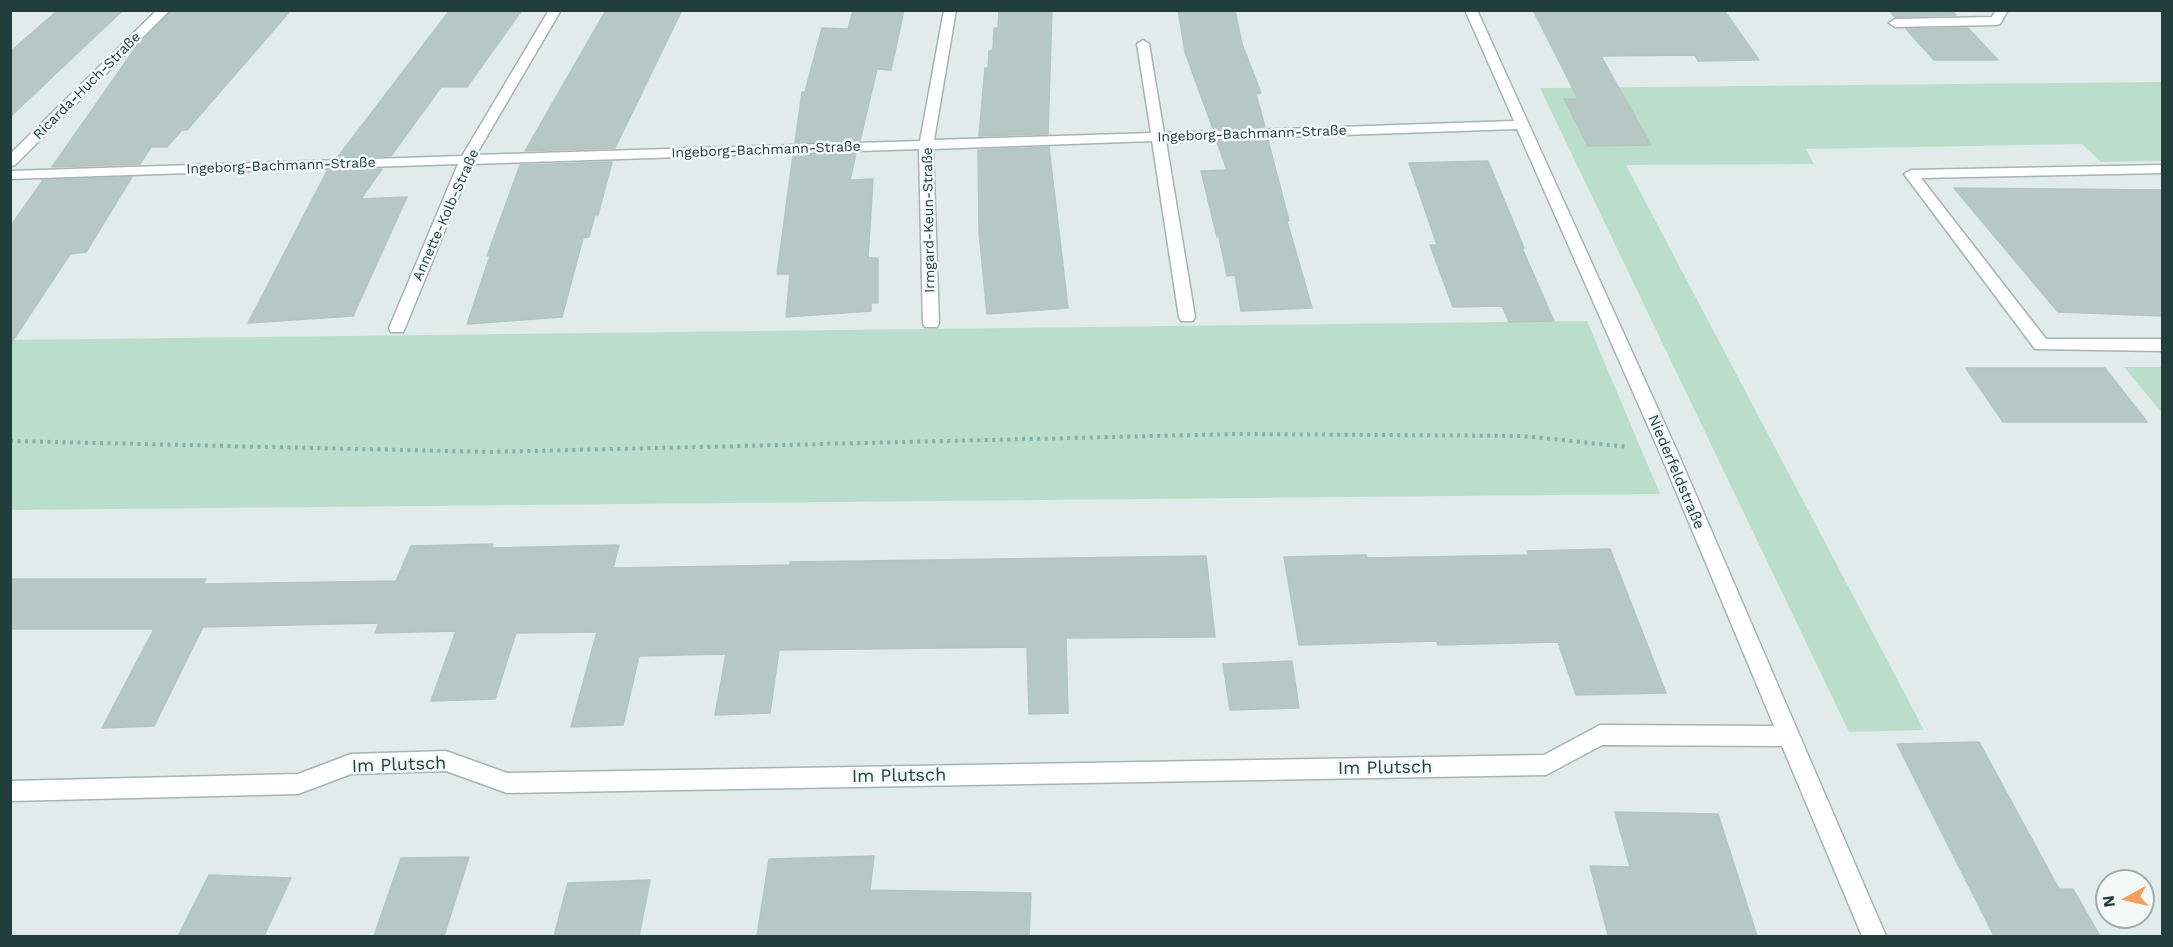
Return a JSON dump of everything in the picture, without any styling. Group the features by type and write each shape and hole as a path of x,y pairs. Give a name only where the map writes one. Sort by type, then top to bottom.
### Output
{"street":[{"name":"Ricarda-Huch-Straße","path":"10,162 164,10"},
{"name":"Annette-Kolb-Straße","path":"397,328 467,159 555,10"},
{"name":"Irmgard-Keun-Straße","path":"931,323 926,145 950,10"},
{"name":"Niederfeldstraße","path":"1471,10 1668,451 1874,936"},
{"path":"1895,23 1996,21 2002,10"},
{"path":"1143,44 1186,317"},
{"name":"Ingeborg-Bachmann-Straße","path":"10,175 1522,125"},
{"path":"2163,169 1911,174 2041,345 2163,345"},
{"name":"Im Plutsch","path":"10,791 298,784 351,764 446,761 507,783 1546,765 1600,735 1788,736"}],"path":[{"path":"10,441 490,452 1237,434 1487,435 1523,436 1668,451"}],"green space":[{"path":"2162,82 2162,161 2101,162 2082,144 1806,149 1814,164 1626,165 1924,730 1849,732 1540,88"},
{"path":"1587,321 1660,494 11,510 10,340"},
{"path":"2124,367 2162,367 2162,413"}],"building":[{"path":"58,10 123,10 10,117 10,52"},
{"path":"172,10 291,10 187,130 182,130 167,147 151,147 140,164 52,167 136,47"},
{"path":"450,10 522,10 467,87 441,87 391,156 337,158"},
{"path":"606,10 682,10 615,148 525,151"},
{"path":"853,10 904,10 891,70 877,69 860,141 795,143 802,92 805,92 822,28 848,29"},
{"path":"999,10 1052,10 1048,134 979,136 985,68 988,68 989,51 993,50 994,28 998,28"},
{"path":"1178,10 1235,10 1242,44 1261,93 1256,94 1265,127 1213,129 1185,52"},
{"path":"1533,10 1724,10 1759,60 1698,61 1695,55 1601,56 1651,145 1588,146 1564,99 1578,99"},
{"path":"1889,10 1951,10 1956,15 1895,17"},
{"path":"1968,28 1998,60 1934,60 1906,29"},
{"path":"1268,140 1289,221 1287,221 1312,308 1241,311 1235,275 1227,276 1201,171 1227,170 1217,142"},
{"path":"1049,147 1068,308 987,314 979,232 978,150"},
{"path":"856,153 850,180 873,179 868,258 878,258 878,303 871,303 871,311 786,317 790,274 777,274 793,155"},
{"path":"1488,161 1554,321 1509,322 1502,306 1453,307 1430,245 1437,245 1409,163"},
{"path":"612,162 598,215 595,215 589,237 583,238 562,317 467,324 490,256 487,256 520,165"},
{"path":"382,169 361,199 407,197 353,316 248,323 327,171"},
{"path":"132,177 86,252 70,254 10,345 10,227 43,180"},
{"path":"1954,188 2163,190 2163,316 2058,312"},
{"path":"1966,368 2105,368 2147,422 2003,422"},
{"path":"493,544 492,548 619,545 613,568 790,565 790,562 1206,556 1215,637 1066,638 1068,713 1029,714 1027,647 779,650 770,713 715,715 726,654 639,656 623,725 571,727 597,632 516,633 495,699 431,701 456,631 375,633 379,623 203,627 154,726 102,728 154,629 10,629 10,579 206,579 203,584 396,581 411,546"},
{"path":"1610,549 1666,693 1576,695 1558,642 1438,645 1437,641 1299,645 1284,557 1529,555 1527,551"},
{"path":"1292,661 1299,708 1230,710 1223,664"},
{"path":"1979,742 2059,889 2073,889 2100,936 1994,936 1897,744"},
{"path":"1615,812 1718,814 1757,936 1608,935 1590,866 1630,867"},
{"path":"874,856 870,890 1031,893 1029,936 757,936 769,859"},
{"path":"469,857 444,936 374,936 401,858"},
{"path":"209,875 291,878 264,936 178,936"},
{"path":"650,880 639,936 554,936 568,883"}]}
